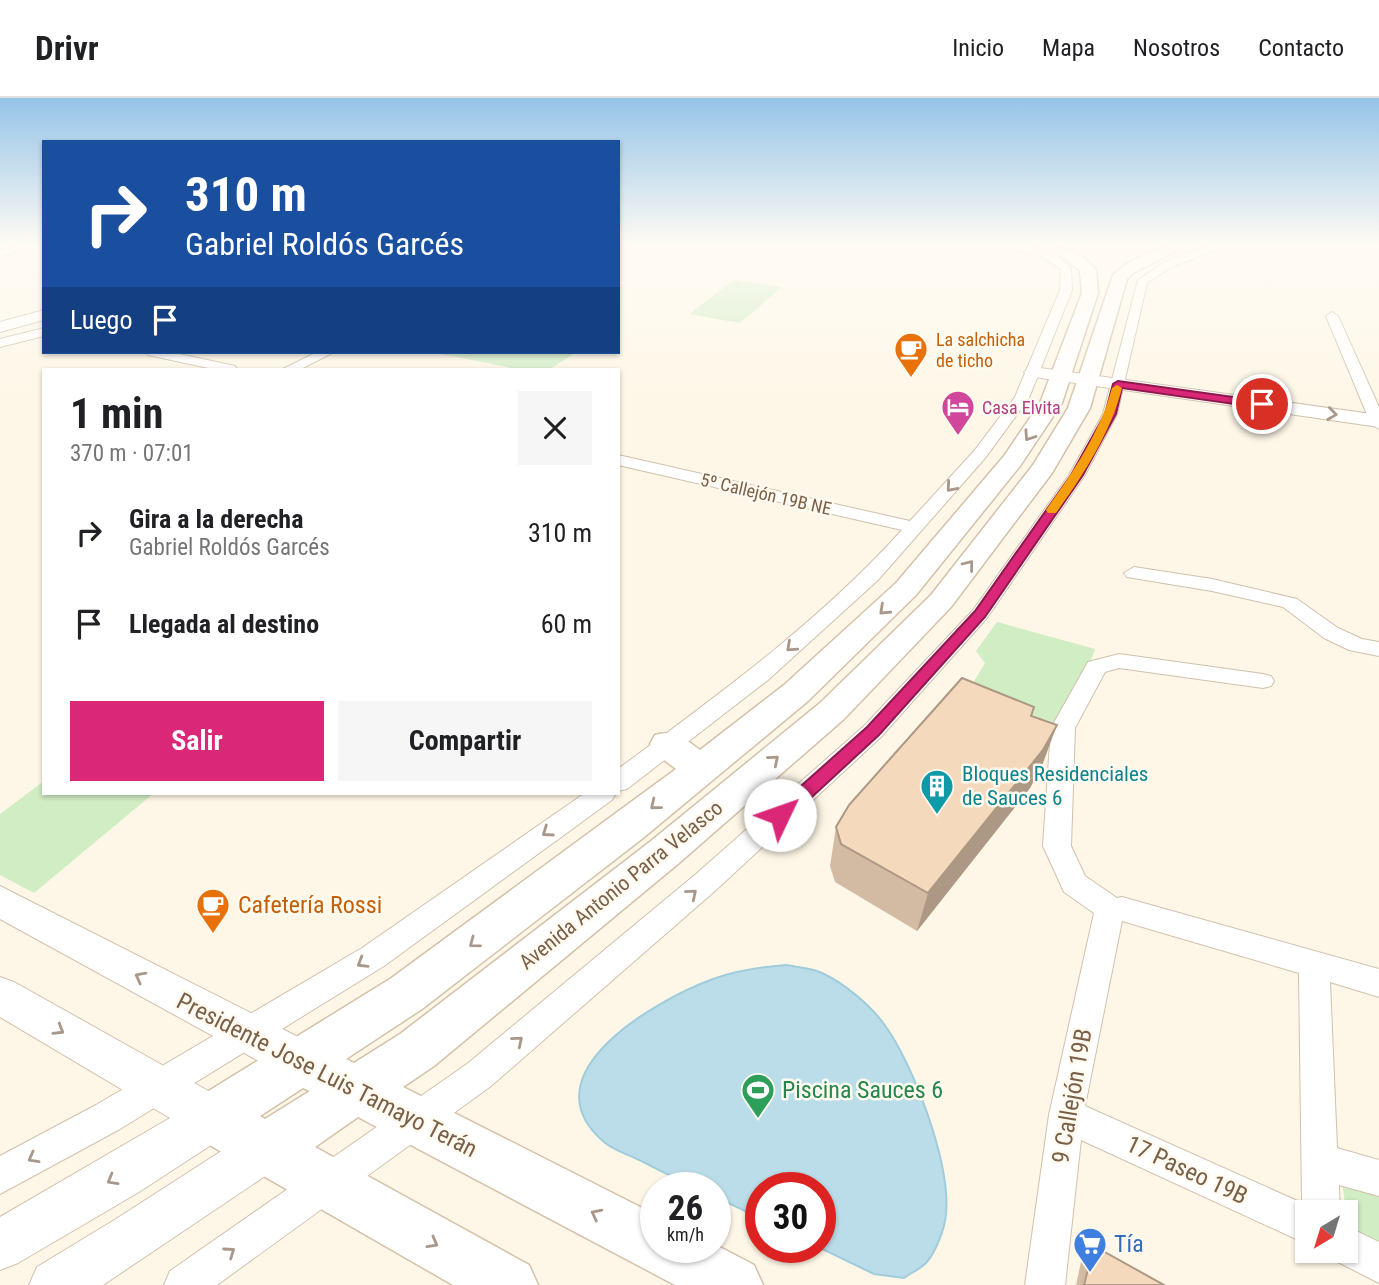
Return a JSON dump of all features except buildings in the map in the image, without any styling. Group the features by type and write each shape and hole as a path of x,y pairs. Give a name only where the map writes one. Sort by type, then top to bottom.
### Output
{"main road":[{"name":"Avenida Antonio Parra Velasco","path":"267,1148 417,1049 665,852 832,710 942,601 1043,468 1079,408 1071,352 1076,329 1088,299"},
{"name":"Avenida Antonio Parra Velasco","path":"212,1118 406,994 629,827 796,693 906,589 1012,461 1051,403 1075,378 1110,299"},
{"path":"1052,326 1076,329"},
{"path":"668,744 700,769"},
{"name":"Presidente Jose Luis Tamayo Terán","path":"300,1061 640,1237"},
{"path":"212,1118 509,1285"},
{"path":"691,1263 734,1285"}],"street":[{"name":"Avenida Antonio Parra Velasco","path":"184,1285 479,1074 675,908 873,731 980,614 1077,475 1110,414 1075,378 1052,326 1062,299"},
{"name":"Avenida Antonio Parra Velasco","path":"620,780 760,675 871,576 980,454 1021,398 1075,378 1130,299"},
{"path":"1332,316 1379,422"},
{"path":"3,321 41,324"},
{"path":"0,340 41,324"},
{"path":"162,354 225,368"},
{"path":"292,368 323,354"},
{"path":"1075,378 1379,422"},
{"name":"5º Callejón 19B NE","path":"620,460 915,528"},
{"path":"1134,573 1275,598 1298,607 1331,633 1357,645 1379,649"},
{"path":"1263,681 1119,661 1096,667 1063,728 1057,846 1074,884 1113,911 1122,909 1379,983"},
{"path":"0,1176 158,1087 373,957 600,795"},
{"name":"Presidente Jose Luis Tamayo Terán","path":"0,901 300,1061"},
{"name":"9 Callejón 19B","path":"1045,1285 1066,1115 1106,919 1113,911"},
{"path":"1314,964 1320,1200"},
{"path":"0,995 212,1118"},
{"name":"17 Paseo 19B","path":"1066,1115 1295,1220"},
{"name":"Avenida Antonio Parra Velasco","path":"0,1245 122,1175 212,1118"},
{"name":"Avenida Antonio Parra Velasco","path":"55,1285 134,1237 267,1148"},
{"path":"1318,1161 1379,1178"},
{"path":"1358,1252 1379,1264"}],"green space":[{"path":"708,299 768,299 740,323 689,314"},
{"path":"441,354 573,354 552,368 512,368"},
{"path":"997,622 1095,649 1063,735 957,710 985,663 976,651"},
{"path":"42,782 42,795 152,795 34,893 0,875 0,814"},
{"path":"1342,1182 1379,1193 1379,1248 1358,1237 1358,1200 1345,1200"}],"water":[{"name":"Piscina Sauces 6","path":"786,965 822,973 839,983 864,1002 884,1024 907,1063 936,1142 946,1193 946,1214 939,1240 930,1258 904,1278 874,1274 836,1256 836,1172 745,1172 745,1211 731,1204 731,1172 663,1172 604,1142 583,1116 580,1091 589,1066 608,1042 633,1021 689,989 749,969"}],"slow traffic":[{"path":"1052,510 1077,475 1110,414 1117,388"}],"place":[{"name":"La salchicha de ticho","path":"911,379"},
{"name":"Casa Elvita","path":"958,437"},
{"name":"Bloques Residenciales de Sauces 6","path":"937,816"},
{"name":"Cafetería Rossi","path":"213,935"},
{"name":"Piscina Sauces 6","path":"758,1120"},
{"name":"Tía","path":"1090,1274"}],"route":[{"path":"780,815 873,731 980,614 1077,475 1110,414 1118,384 1262,404"}]}
